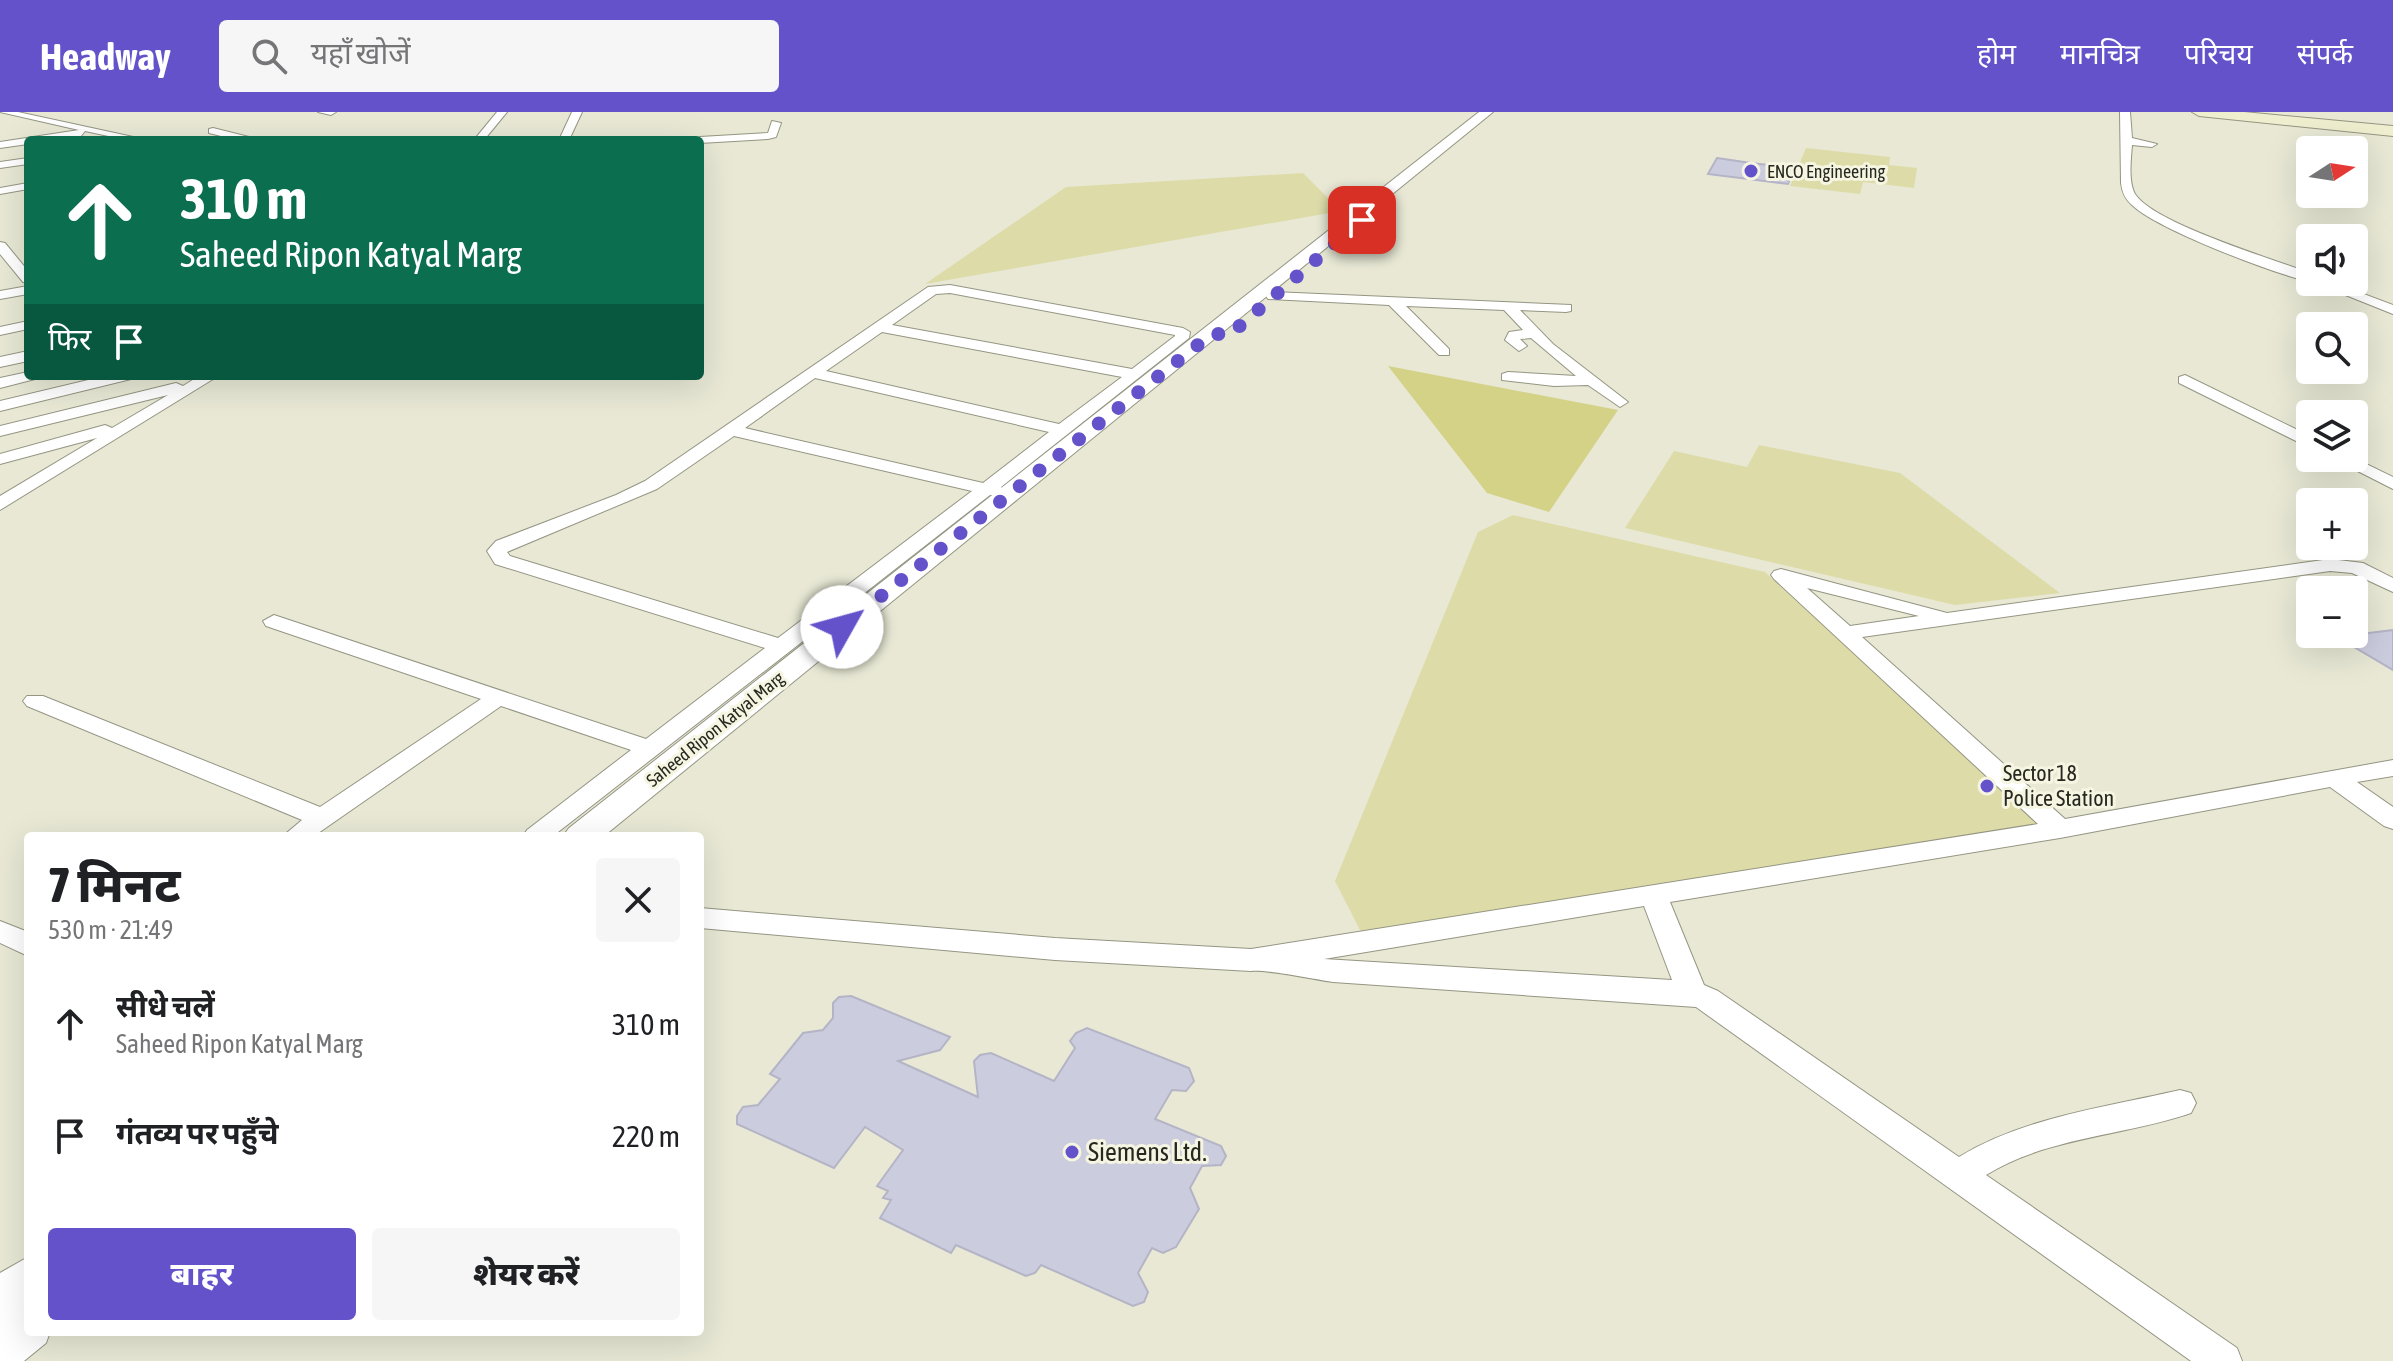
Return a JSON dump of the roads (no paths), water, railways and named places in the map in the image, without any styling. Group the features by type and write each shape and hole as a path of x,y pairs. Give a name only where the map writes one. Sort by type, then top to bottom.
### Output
{"main road":[{"path":"2199,112 2393,129"},
{"path":"2234,112 2393,129"}],"street":[{"path":"4,112 121,136"},
{"path":"323,112 331,112"},
{"path":"482,136 502,112"},
{"path":"566,136 577,112"},
{"name":"Saheed Ripon Katyal Marg","path":"621,832 1487,112"},
{"name":"Saheed Ripon Katyal Marg","path":"586,832 1009,494 1273,296 1374,206 1494,112"},
{"path":"2125,112 2128,193 2135,205 2181,229 2296,273"},
{"path":"0,125 42,119"},
{"path":"704,140 768,136 772,135 776,123"},
{"path":"59,136 95,131"},
{"path":"213,131 233,136"},
{"path":"0,145 24,141"},
{"path":"2127,141 2152,144"},
{"path":"0,165 24,162"},
{"path":"0,191 24,187"},
{"path":"0,246 24,274"},
{"path":"12,260 24,258"},
{"path":"541,832 1182,338 1183,332 945,288 933,290 639,492 503,545 497,551 497,556 502,560 781,646"},
{"path":"0,295 24,291"},
{"path":"1273,296 1566,308"},
{"path":"2356,296 2393,310"},
{"path":"1393,301 1444,352"},
{"path":"1507,305 1532,333 1620,402"},
{"path":"0,331 24,326"},
{"path":"881,327 1132,374"},
{"path":"1519,346 1512,340 1514,335 1532,333"},
{"path":"0,362 24,357"},
{"path":"1554,381 1538,367 1543,362 1564,360"},
{"path":"812,373 1062,430"},
{"path":"0,383 24,377"},
{"path":"1508,377 1591,380"},
{"path":"0,406 91,380"},
{"path":"0,431 193,380"},
{"path":"0,504 134,422 196,380"},
{"path":"2185,380 2296,436"},
{"path":"41,396 53,418"},
{"path":"21,491 0,458 134,422"},
{"path":"731,430 1009,494"},
{"path":"2368,472 2393,484"},
{"path":"1847,633 2330,565 2356,567 2393,586"},
{"path":"1952,618 1781,575 2060,829"},
{"path":"274,621 649,748"},
{"path":"302,832 499,697"},
{"path":"35,701 322,818"},
{"path":"1251,960 2060,829 2393,768"},
{"path":"2334,778 2393,820"},
{"path":"1654,896 1692,993"},
{"path":"704,918 1055,949 1251,960 1333,971 1692,993 1719,1005 2223,1361"},
{"path":"0,931 24,943"},
{"path":"1960,1174 1995,1152 2035,1138 2180,1103"},
{"path":"0,1303 24,1283"},
{"path":"0,1349 24,1329"}],"place":[{"name":"ENCO Engineering","path":"1751,171"},
{"name":"Sector 18 Police Station","path":"1987,786"},
{"name":"Siemens Ltd.","path":"1072,1152"}]}
